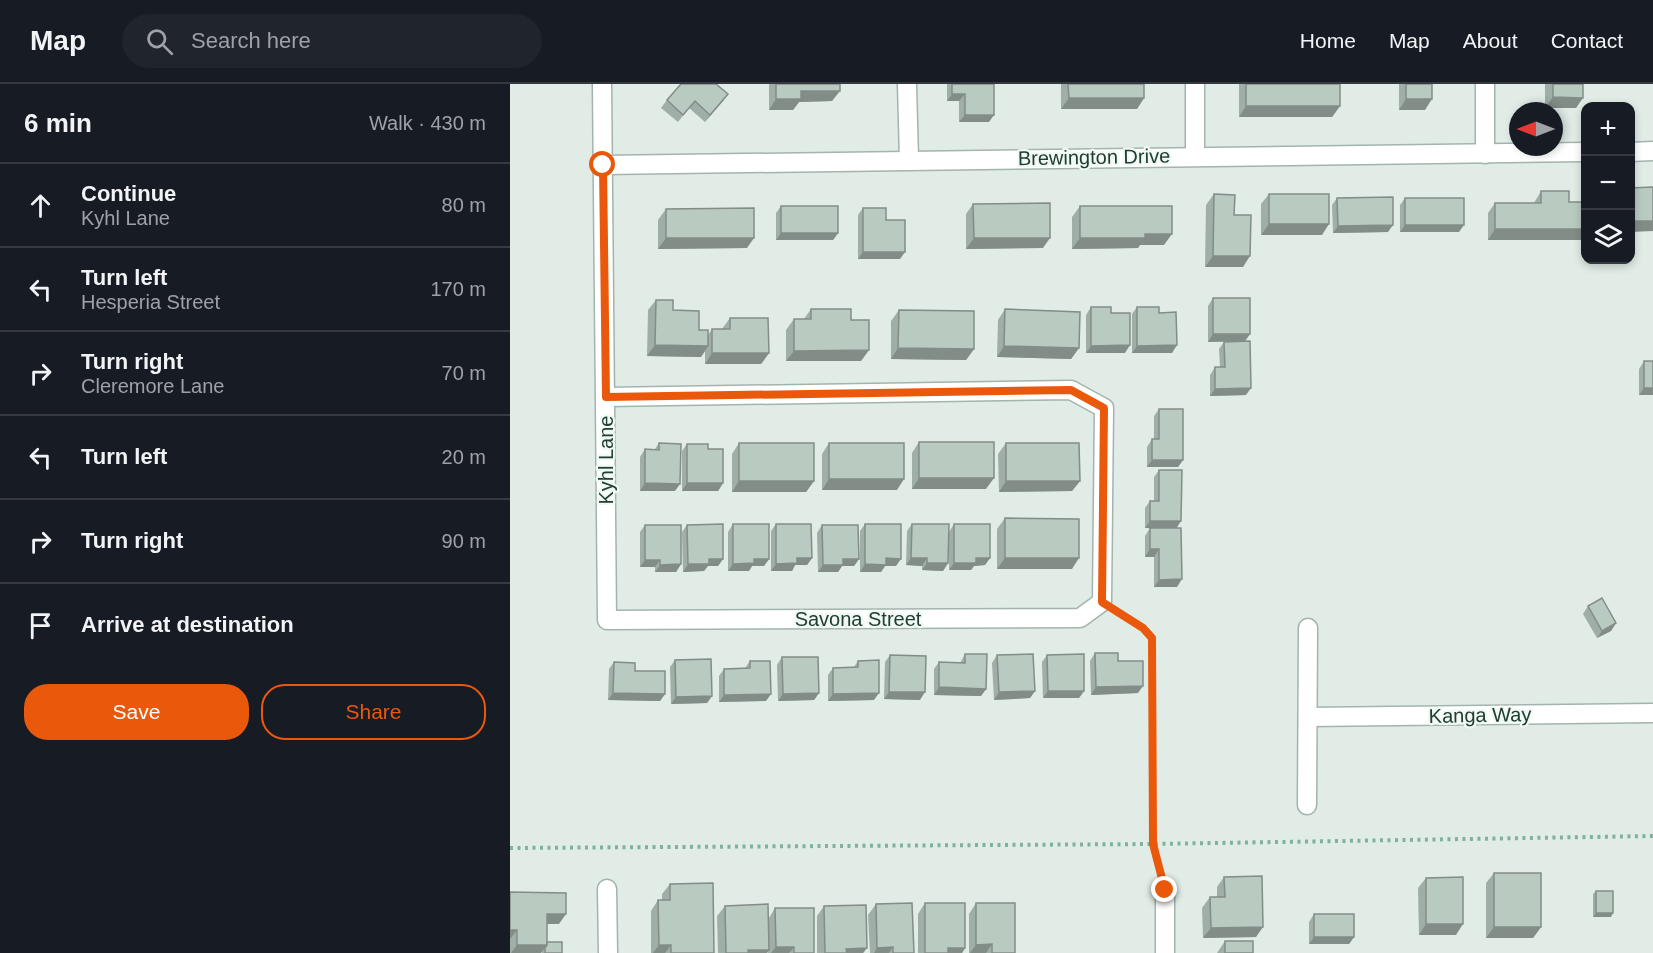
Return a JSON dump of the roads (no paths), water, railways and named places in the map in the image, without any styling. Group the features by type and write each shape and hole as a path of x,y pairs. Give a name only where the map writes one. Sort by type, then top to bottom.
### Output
{"street":[{"name":"Kyhl Lane","path":"602,84 607,620"},
{"path":"907,84 909,160"},
{"path":"1195,84 1195,156"},
{"path":"1485,84 1485,153"},
{"path":"1635,152 1653,151"},
{"name":"Brewington Drive","path":"603,165 1581,152"},
{"name":"Savona Street","path":"606,397 1071,390 1104,408 1102,602 1080,618 607,620"},
{"path":"1307,805 1308,628"},
{"name":"Kanga Way","path":"1308,717 1653,713"},
{"path":"607,889 608,953"},
{"path":"1165,890 1166,953"}]}
